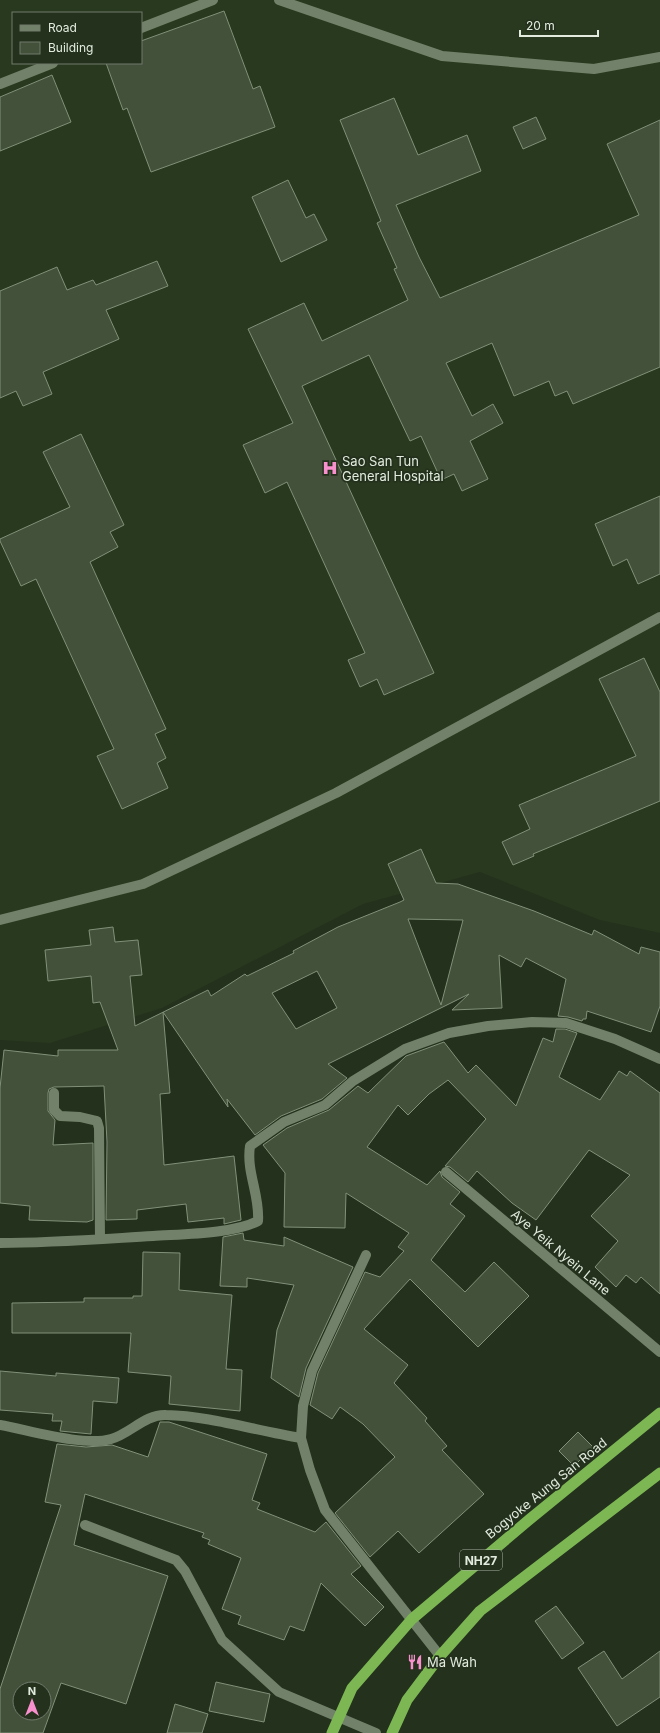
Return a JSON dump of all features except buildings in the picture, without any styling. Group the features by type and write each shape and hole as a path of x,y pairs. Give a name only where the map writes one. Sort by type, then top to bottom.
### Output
{"highway":[{"name":"Bogyoke Aung San Road","path":"332,1733 352,1688 412,1619 530,1519 660,1413"},
{"name":"NH27","path":"392,1733 407,1700 440,1656 480,1612 660,1473"}],"street":[{"path":"142,28 213,0"},
{"path":"279,0 442,56 594,69 660,57"},
{"path":"0,84 51,64"},
{"path":"0,920 143,884 336,793 660,617"},
{"path":"0,1243 185,1234 246,1227 258,1221 259,1208 248,1163 250,1146 284,1122 325,1105 353,1081 405,1049 449,1033 488,1026 532,1022 566,1023 615,1039 660,1059"},
{"path":"54,1093 54,1110 60,1116 80,1117 97,1121 99,1128 100,1239"},
{"name":"Aye Yeik Nyein Lane","path":"446,1172 660,1352"},
{"path":"366,1255 312,1371 303,1406 301,1438 310,1470 325,1510 440,1656"},
{"path":"0,1425 74,1440 99,1441 112,1439 148,1418 164,1415 213,1421 301,1438"},
{"path":"84,1525 176,1560 185,1571 222,1640 279,1692 376,1733"}],"shaded area":[{"name":"Sao San Tun General Hospital","path":"0,0 660,0 660,933 600,920 480,872 363,904 162,1008 50,1043 0,1040"}],"place":[{"name":"Sao San Tun General Hospital","path":"330,468"},
{"name":"Ma Wah","path":"415,1662"}]}
